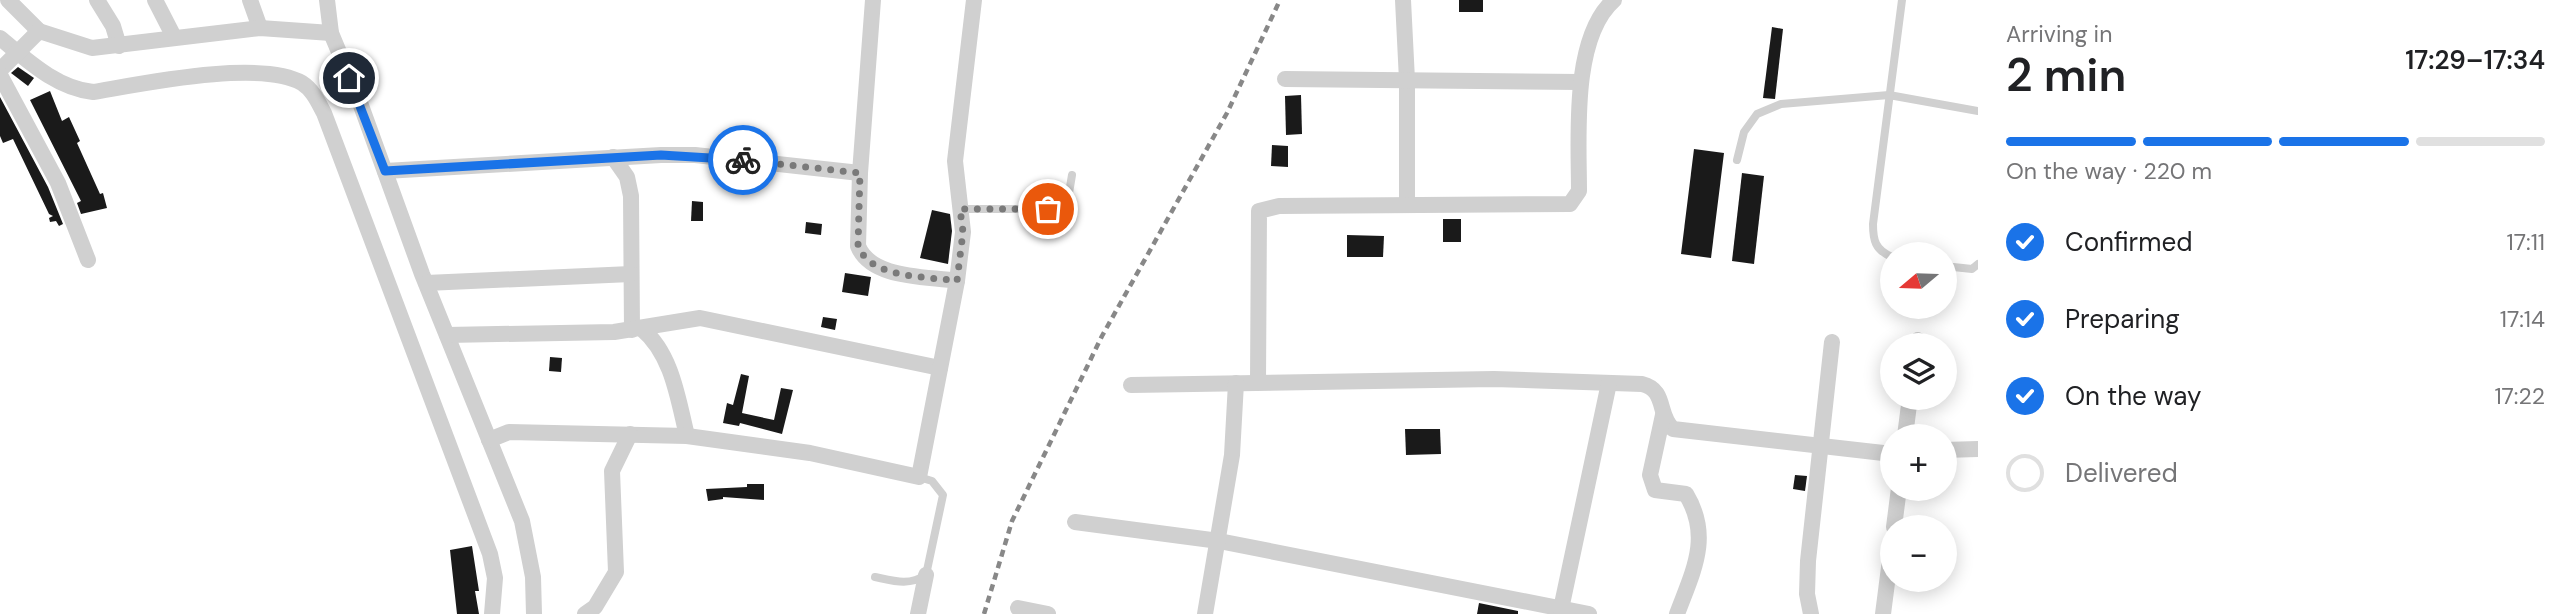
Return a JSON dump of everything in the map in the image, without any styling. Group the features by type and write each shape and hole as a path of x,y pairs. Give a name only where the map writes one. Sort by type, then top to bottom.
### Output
{"street":[{"path":"8,0 29,41 66,86 93,92 252,73 289,78 303,84 315,95 490,554 495,578 492,614"},
{"path":"97,0 113,26 120,46"},
{"path":"155,0 174,37"},
{"path":"250,0 260,28"},
{"path":"327,0 331,33 426,283 522,521 533,578 534,614"},
{"path":"873,0 860,173 858,246 862,255 876,268 957,281"},
{"path":"489,440 509,432 687,436 810,453 919,477 957,281 963,232 954,161 974,0"},
{"path":"1403,0 1407,80 1407,205"},
{"path":"1258,382 1259,211 1279,206 1570,204 1579,191 1580,82 1592,34 1604,9 1614,0"},
{"path":"0,38 92,48 260,28 331,33"},
{"path":"0,70 29,41"},
{"path":"0,75 58,183 88,260"},
{"path":"1284,79 1580,82"},
{"path":"385,171 695,155 860,173"},
{"path":"613,158 630,185 631,274 637,330"},
{"path":"426,283 631,274"},
{"path":"447,335 637,330 700,318 940,368"},
{"path":"637,330 654,339 669,369 687,436"},
{"path":"1811,614 1807,594 1808,561 1832,342"},
{"path":"1131,385 1494,379 1653,386 1658,392 1663,415 1650,475 1655,491 1686,494 1696,512 1700,529 1699,550 1677,614"},
{"path":"1205,614 1232,455 1236,383"},
{"path":"1561,609 1609,383"},
{"path":"1663,415 1674,429 1880,453"},
{"path":"585,614 595,607 616,572 612,471 629,434"},
{"path":"1957,450 1978,449"},
{"path":"1075,522 1219,541 1534,609 1561,609 1589,614"},
{"path":"918,614 926,575"},
{"path":"1883,614 1886,592"},
{"path":"1018,608 1048,614"}],"lane":[{"path":"1880,251 1873,239 1902,0"},
{"path":"1737,160 1744,132 1757,114 1767,107 1889,95 1978,111"},
{"path":"960,209 1055,209 1068,199 1072,175"},
{"path":"1957,268 1972,270 1978,264"},
{"path":"875,576 904,583 916,582 926,575 943,495 932,481 919,477"}],"building":[{"path":"1459,0 1483,0 1483,12 1459,12"},
{"path":"1772,27 1783,29 1775,99 1763,98"},
{"path":"18,67 34,78 28,86 11,73"},
{"path":"50,91 62,121 69,117 80,141 77,143 100,194 103,193 107,208 81,214 77,203 81,201 30,100"},
{"path":"1301,95 1302,134 1286,135 1285,96"},
{"path":"0,97 48,187 63,224 59,226 56,221 50,222 49,218 53,216 49,214 13,139 3,143 0,136"},
{"path":"1272,145 1288,146 1288,167 1271,166"},
{"path":"1694,149 1724,153 1711,258 1681,254"},
{"path":"1742,173 1764,176 1754,264 1732,261"},
{"path":"692,201 703,202 703,221 691,221"},
{"path":"932,210 950,214 952,231 948,264 920,258"},
{"path":"1443,219 1461,219 1461,242 1443,242"},
{"path":"806,222 822,224 821,235 805,233"},
{"path":"1347,235 1384,236 1383,257 1347,257"},
{"path":"845,273 871,277 868,296 842,292"},
{"path":"823,317 837,319 835,330 821,327"},
{"path":"550,357 562,358 561,372 549,371"},
{"path":"741,374 749,376 742,413 774,420 781,388 793,390 782,434 740,423 739,426 723,423 727,403 733,405"},
{"path":"1405,429 1440,429 1441,454 1406,455"},
{"path":"1795,475 1807,476 1805,491 1793,489"},
{"path":"747,484 764,484 764,500 723,497 708,501 706,489 747,487"},
{"path":"472,546 479,591 475,591 479,614 457,614 450,550"},
{"path":"1479,603 1518,611 1518,614 1477,614"}],"railway":[{"path":"984,614 1012,521 1102,336 1227,113 1280,0"}],"way so far":[{"path":"743,160 860,173 858,246 862,255 876,268 957,281 963,232 960,209 1048,209"}],"route":[{"path":"349,78 385,171 661,155 743,160"}]}
